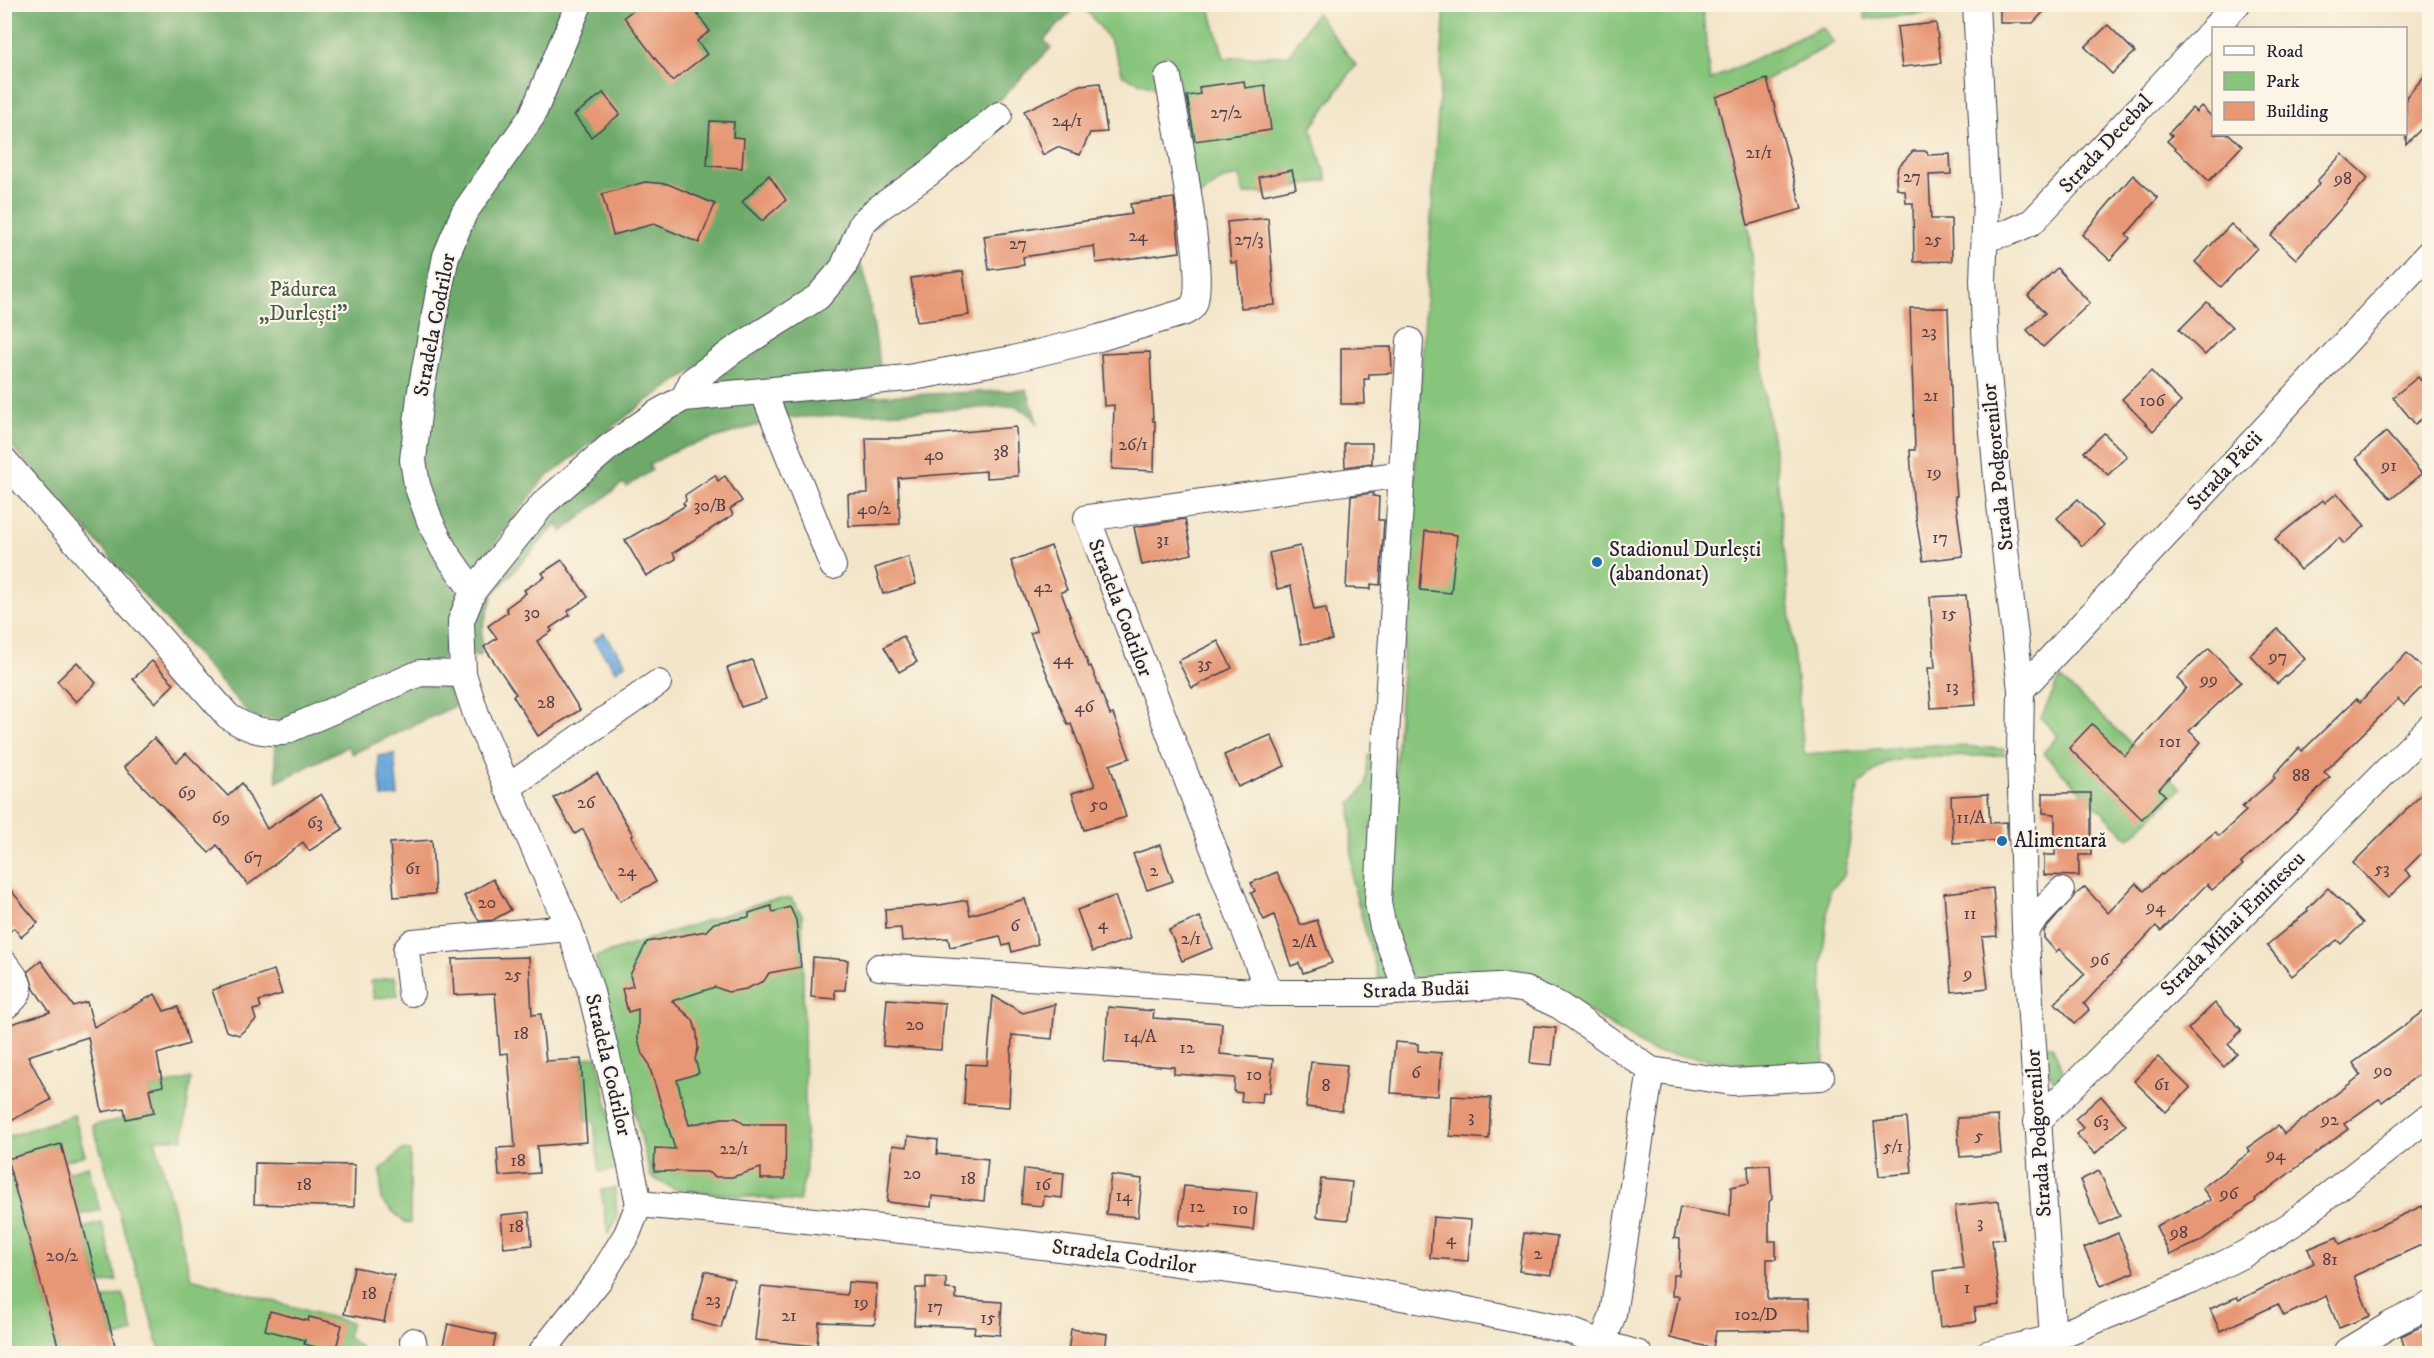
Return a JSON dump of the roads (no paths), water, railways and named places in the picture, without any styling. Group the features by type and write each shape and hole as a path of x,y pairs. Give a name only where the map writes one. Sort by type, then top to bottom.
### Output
{"street":[{"name":"Stradela Codrilor","path":"472,591 444,550 430,521 417,485 413,459 420,396 446,256 464,213 532,116 579,4"},
{"name":"Strada Podgorenilor","path":"1976,4 1986,199 1983,281 1986,350 1997,478 2021,690 2020,754 2025,929 2053,1338"},
{"name":"Strada Decebal","path":"2216,27 2236,4"},
{"name":"Strada Decebal","path":"1985,238 2010,232 2032,222 2212,31"},
{"name":"Stradela Codrilor","path":"1168,77 1188,181 1194,250 1196,296 1193,306 1185,312 1099,338 1013,359 908,378 684,398 657,413 609,447 543,504 472,591 461,621 463,674 477,717 569,928 590,988 614,1085 639,1204 1053,1247 1329,1285 1568,1330 1601,1349 1639,1353"},
{"name":"Stradela Codrilor","path":"684,398 692,381 734,350 818,297 843,268 862,223 876,210 929,173 999,116"},
{"name":"Strada Păcii","path":"2021,690 2430,252"},
{"path":"1407,991 1383,927 1378,903 1410,341"},
{"path":"763,391 834,566"},
{"path":"4,460 228,716 246,728 266,733 283,732 420,673 463,674"},
{"name":"Stradela Codrilor","path":"1269,993 1087,518 1401,474"},
{"path":"507,788 658,683"},
{"name":"Strada Mihai Eminescu","path":"2037,1122 2430,727"},
{"path":"2025,929 2061,891"},
{"path":"411,993 406,950 412,942 569,928"},
{"path":"4,963 18,982 20,991 10,1003"},
{"name":"Strada Budăi","path":"879,967 1269,993 1407,991 1498,986 1526,990 1560,1006 1651,1070"},
{"path":"1601,1349 1613,1314 1651,1070 1732,1082 1821,1077"},
{"path":"1987,1353 2053,1338 2188,1282 2244,1254 2301,1217 2430,1116"},
{"path":"540,1353 599,1280 627,1234 639,1204"},
{"path":"2347,1352 2391,1325 2430,1305"}],"water":[{"path":"604,633 626,663 616,671 593,640"},
{"path":"394,754 398,796 382,797 378,756"}],"place":[{"name":"Stadionul Durlești (abandonat)","path":"1597,562"},
{"name":"Alimentară","path":"2002,841"}],"park label":[{"name":"Pădurea „Durlești”","path":"303,302"}]}
